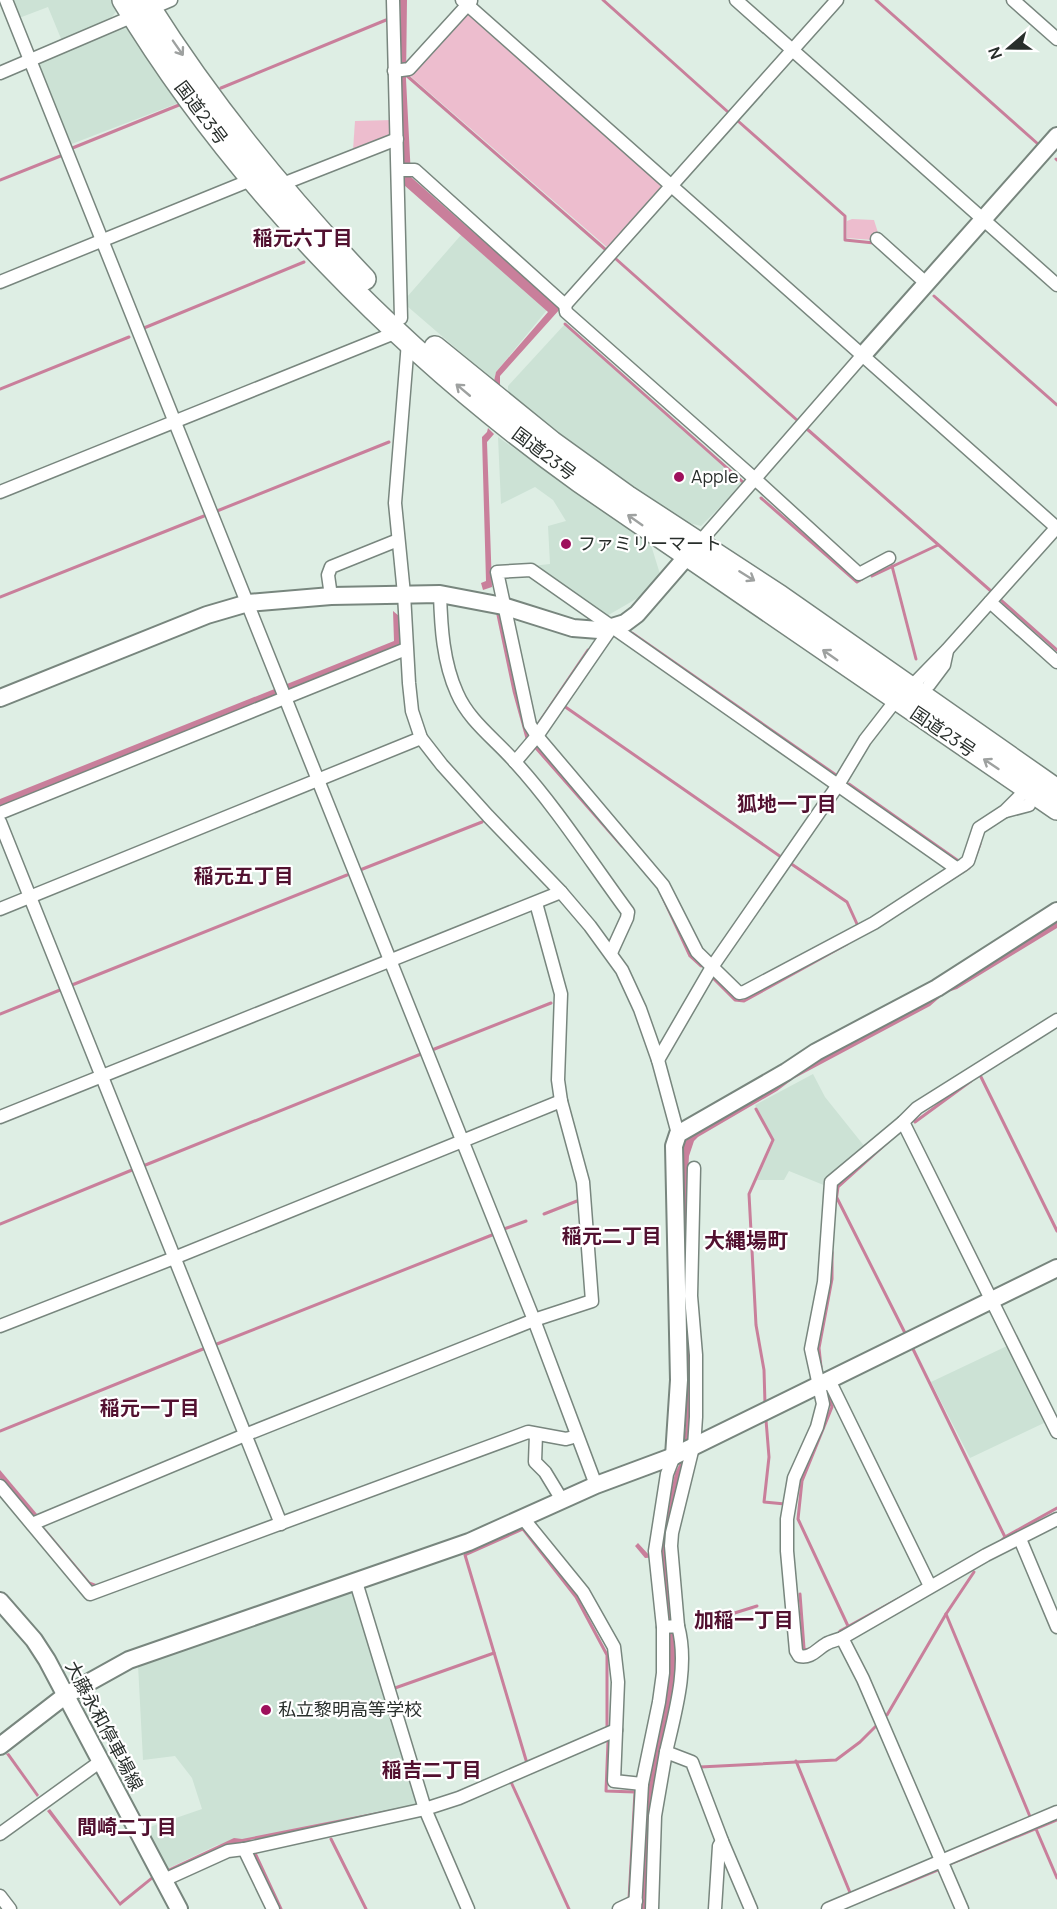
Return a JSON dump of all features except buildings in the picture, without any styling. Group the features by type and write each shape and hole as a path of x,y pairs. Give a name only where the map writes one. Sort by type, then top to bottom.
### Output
{"highway":[{"name":"国道23号","path":"138,6 188,98 251,180 309,243 460,388 543,455 692,550 1043,789 1057,809"},
{"name":"国道23号","path":"138,6 238,135 402,331"}],"street":[{"path":"6,0 534,1320 596,1485"},
{"path":"0,73 31,61 138,6 171,0"},
{"path":"393,0 402,331 395,503 405,594 406,649 412,711 421,738 442,765 561,892 622,970 640,1009 658,1060 678,1134 674,1146 679,1380 686,1451 667,1474 655,1555 681,1663 677,1707 666,1752 655,1816 652,1909"},
{"path":"736,0 1057,285"},
{"path":"565,305 837,0"},
{"path":"1013,0 1057,39"},
{"path":"394,71 409,69 467,2 1057,528 907,697 865,740 838,785 712,967 658,1060"},
{"path":"0,698 207,615 248,603 331,596 440,594 503,606 573,628 599,630 625,623 637,614 1057,136"},
{"path":"280,185 397,139"},
{"path":"399,170 415,170 565,305 566,312 859,574 889,558"},
{"path":"0,282 251,180"},
{"path":"878,239 927,284"},
{"path":"0,492 402,331"},
{"path":"331,596 328,575 331,567 398,540"},
{"path":"956,868 531,570 497,573 530,725 663,885 697,952 739,993 874,923 968,861 979,828 1043,789"},
{"path":"440,594 441,625 449,669 464,707 548,802 628,912 610,953"},
{"path":"990,602 1057,662"},
{"path":"515,762 537,736 612,627"},
{"path":"0,813 283,692 406,649"},
{"path":"907,697 944,665 947,650"},
{"path":"0,909 421,738"},
{"path":"0,822 281,1524"},
{"path":"0,1117 561,892"},
{"path":"32,1524 245,1435 534,1320 592,1301 582,1182 561,1101 558,1080 561,993 537,903"},
{"path":"678,1134 786,1072 816,1052 937,988 1057,911"},
{"path":"930,1586 824,1383 811,1349 824,1282 831,1182 917,1108 1057,1021"},
{"path":"0,1326 561,1101"},
{"path":"903,1122 1057,1432"},
{"path":"619,1909 635,1905 642,1784 659,1702 671,1627 672,1533 686,1451 696,1417 696,1355 692,1296 694,1168"},
{"path":"1,1744 66,1695 129,1660 469,1542 596,1485 686,1451 1057,1268"},
{"path":"824,1383 823,1404 817,1427 794,1478 787,1519 794,1637 799,1656 804,1657 816,1652 826,1644 842,1638 930,1586 1057,1518"},
{"path":"0,1486 90,1594 528,1432 566,1439 577,1436"},
{"path":"536,1434 535,1462 545,1472 562,1500"},
{"path":"522,1517 583,1592 614,1647 618,1682 614,1781 642,1784"},
{"path":"1020,1539 1057,1627"},
{"path":"356,1582 424,1809 468,1909"},
{"name":"大藤永和停車場線","path":"0,1601 34,1640 47,1660 180,1909"},
{"path":"842,1638 863,1679 962,1909"},
{"path":"164,1880 228,1851 424,1809 459,1798 616,1730"},
{"path":"666,1752 692,1762 722,1841 752,1909"},
{"path":"0,1834 101,1761"},
{"path":"828,1909 1057,1812"},
{"path":"715,1909 719,1846 722,1841"},
{"path":"249,1848 273,1909"},
{"path":"0,1896 9,1909"}],"shaded area":[{"path":"11,0 113,0 118,9 111,18 62,41 48,7 19,18"},
{"path":"400,0 407,0 406,79 411,177 560,309 500,376 500,386 494,381 496,372 548,312 404,185"},
{"path":"472,12 665,187 609,249 409,75 467,13"},
{"path":"128,27 181,102 69,145 38,63"},
{"path":"393,120 393,136 353,150 355,121"},
{"path":"852,219 874,220 879,236 873,240 847,238 847,221"},
{"path":"461,235 547,310 496,372 494,381 407,306 407,297"},
{"path":"565,324 744,483 701,526 681,521 616,478 508,394 508,386"},
{"path":"488,428 494,434 487,442 492,587 483,590 481,583 486,581 482,437"},
{"path":"498,437 651,545 660,574 643,595 605,617 532,566 550,564 548,526 566,521 553,500 535,487 501,504"},
{"path":"393,611 399,616 400,646 0,807 0,799 394,641"},
{"path":"1057,918 1057,928 957,989 945,993 930,1006 793,1079 694,1141 689,1156 686,1203 692,1428 687,1439 681,1480 668,1535 677,1664 648,1909 640,1909 646,1801 667,1692 670,1631 661,1557 645,1558 635,1546 638,1543 649,1555 660,1554 663,1528 675,1473 681,1461 686,1426 682,1153 684,1144 688,1138"},
{"path":"813,1074 825,1097 865,1147 826,1186 789,1171 784,1180 757,1180 774,1141 755,1105"},
{"path":"1007,1346 1046,1422 970,1458 931,1382"},
{"path":"0,1470 37,1514 32,1516 0,1478"},
{"name":"私立黎明高等学校","path":"352,1590 356,1591 418,1803 217,1845 165,1870 144,1829 202,1809 192,1778 175,1756 143,1760 138,1665"},
{"path":"9,1753 39,1795 37,1797 6,1754"},
{"path":"413,1805 413,1808 250,1840 250,1843 170,1873 168,1869 234,1838 242,1839"},
{"path":"50,1809 120,1902 151,1877 153,1879 120,1906 47,1811"}],"waterway":[{"path":"603,0 728,112"},
{"path":"876,0 1038,144"},
{"path":"221,88 386,20"},
{"path":"406,75 606,250"},
{"path":"70,149 179,105"},
{"path":"738,121 845,216 845,240 874,243"},
{"path":"0,180 63,155"},
{"path":"616,259 798,421"},
{"path":"144,328 304,262"},
{"path":"934,296 1057,405"},
{"path":"565,324 744,483"},
{"path":"0,389 129,337"},
{"path":"807,429 992,592"},
{"path":"217,511 389,442"},
{"path":"761,498 857,582 862,579"},
{"path":"0,597 204,516"},
{"path":"872,576 938,545"},
{"path":"892,566 916,659"},
{"path":"1001,600 1057,650"},
{"path":"498,615 514,691 527,738"},
{"path":"632,633 836,775"},
{"path":"538,724 588,650"},
{"path":"564,706 781,857"},
{"path":"536,748 622,846"},
{"path":"849,784 957,860"},
{"path":"360,870 482,822"},
{"path":"973,863 980,844"},
{"path":"790,863 847,902 857,924"},
{"path":"947,882 969,868"},
{"path":"72,985 347,875"},
{"path":"658,887 690,956 701,966"},
{"path":"713,978 735,1000 744,1001 847,944"},
{"path":"0,1014 60,990"},
{"path":"432,1050 551,1003"},
{"path":"143,1166 421,1054"},
{"path":"980,1075 1057,1231"},
{"path":"915,1122 971,1081"},
{"path":"756,1109 773,1140 749,1194 756,1325 764,1370 765,1404"},
{"path":"836,1201 838,1187 889,1141"},
{"path":"0,1224 132,1170"},
{"path":"837,1198 905,1333"},
{"path":"544,1214 577,1201"},
{"path":"504,1229 526,1221"},
{"path":"217,1344 492,1235"},
{"path":"821,1367 819,1348 832,1279 832,1252"},
{"path":"912,1347 1005,1537"},
{"path":"0,1431 203,1349"},
{"path":"827,1392 832,1407 802,1481 798,1519 848,1626"},
{"path":"766,1420 769,1457 764,1502 785,1504"},
{"path":"1000,1542 1057,1508"},
{"path":"42,1527 89,1583 97,1586"},
{"path":"526,1760 465,1555 523,1529 576,1597 607,1655 607,1727"},
{"path":"887,1715 946,1614 974,1572"},
{"path":"800,1594 804,1648 809,1649"},
{"path":"840,1631 907,1594"},
{"path":"696,1625 757,1606"},
{"path":"946,1614 1031,1819"},
{"path":"395,1688 494,1653"},
{"path":"700,1767 836,1760 860,1742 877,1725"},
{"path":"608,1742 606,1791 635,1792 629,1899"},
{"path":"796,1761 851,1895"},
{"path":"511,1782 569,1909"},
{"path":"952,1863 1057,1820"},
{"path":"1036,1829 1057,1878"},
{"path":"331,1839 366,1909"},
{"path":"254,1851 281,1909"},
{"path":"889,1890 940,1869"}],"place":[{"name":"Apple","path":"679,477"},
{"name":"ファミリーマート","path":"566,544"},
{"name":"私立黎明高等学校","path":"266,1710"}],"district":[{"name":"稲元六丁目","path":"303,238"},
{"name":"狐地一丁目","path":"787,804"},
{"name":"稲元五丁目","path":"244,876"},
{"name":"稲元二丁目","path":"612,1236"},
{"name":"大縄場町","path":"746,1241"},
{"name":"稲元一丁目","path":"150,1408"},
{"name":"加稲一丁目","path":"744,1620"},
{"name":"稲吉二丁目","path":"432,1770"},
{"name":"間崎二丁目","path":"127,1827"}]}
